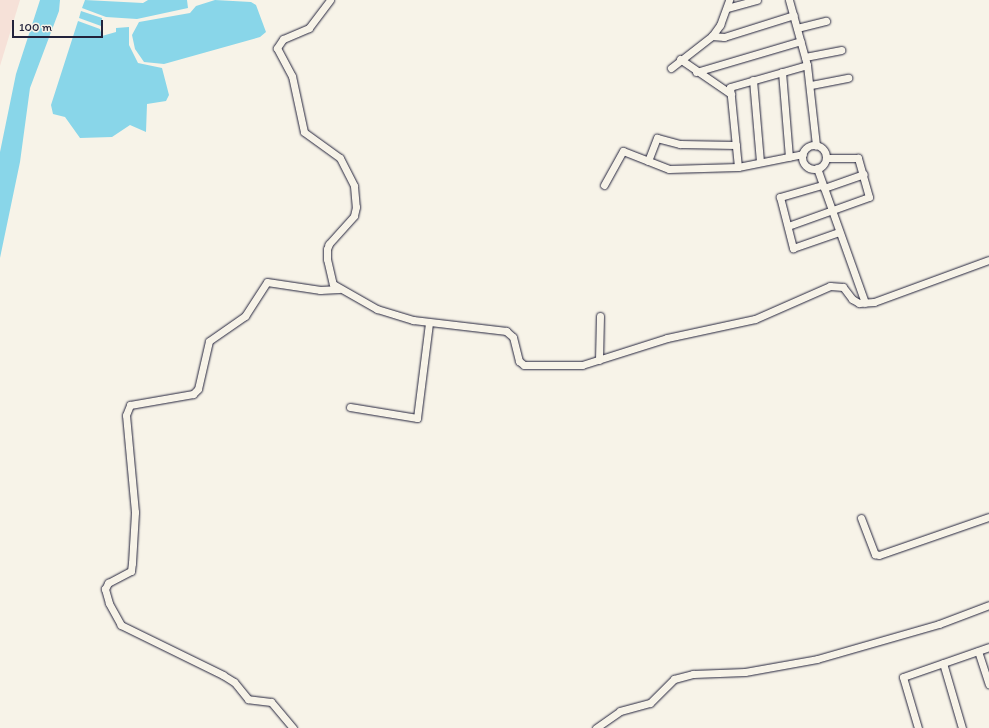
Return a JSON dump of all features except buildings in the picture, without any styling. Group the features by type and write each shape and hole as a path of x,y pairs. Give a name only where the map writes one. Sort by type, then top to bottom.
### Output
{"street":[{"path":"330,0 309,28 283,39 277,48 292,76 304,132 340,158 354,186 356,207 354,216 327,249 330,274 333,284 339,289 377,309 429,323 482,327 510,332 513,337 519,361 524,365 582,365 667,338 755,319 830,286 843,287 855,302 865,303 989,260"},
{"path":"670,68 712,36 720,25 730,0"},
{"path":"727,8 757,0"},
{"path":"789,0 808,65 816,145"},
{"path":"712,36 724,37 794,15"},
{"path":"797,28 826,21"},
{"path":"696,72 801,41"},
{"path":"805,57 841,50"},
{"path":"680,59 696,72 731,94"},
{"path":"738,167 730,87 808,65"},
{"path":"782,72 789,156"},
{"path":"811,85 848,78"},
{"path":"753,80 760,162"},
{"path":"648,162 657,138 680,144 736,145"},
{"path":"816,145 807,148 803,154 805,164 817,168"},
{"path":"816,145 825,151 826,158 823,164 817,168"},
{"path":"604,185 623,151 669,169 738,167 803,154"},
{"path":"788,226 869,197 864,174 858,158 826,158"},
{"path":"817,168 865,303"},
{"path":"839,232 793,248 780,198 864,174"},
{"path":"293,728 271,702 248,699 234,682 223,675 121,625 109,603 105,589 108,583 131,571 135,512 126,415 130,404 193,394 198,389 209,341 245,316 268,282 320,290 339,289"},
{"path":"599,360 600,316"},
{"path":"350,407 418,418 429,323"},
{"path":"861,518 874,554 879,555 989,517"},
{"path":"596,728 620,711 650,702 674,679 693,674 745,672 816,659 940,624 989,605"},
{"path":"918,728 903,677 989,647"},
{"path":"978,651 989,684"},
{"path":"943,663 962,728"}],"shaded area":[{"path":"0,0 20,0 0,66"}],"water":[{"path":"40,0 60,0 59,11 30,88 20,162 0,258 0,152 16,74"},
{"path":"85,0 143,3 148,0 187,0 188,8 137,19 106,17 82,8"},
{"path":"215,0 251,2 256,5 266,32 260,37 164,64 144,62 135,49 132,35 139,22 190,13 196,6"},
{"path":"81,11 102,18 101,26 79,18"},
{"path":"78,21 100,29 102,36 116,32 116,28 129,27 129,45 138,63 162,68 169,95 166,101 147,104 146,132 130,125 112,137 80,138 65,117 53,114 51,105"}]}
